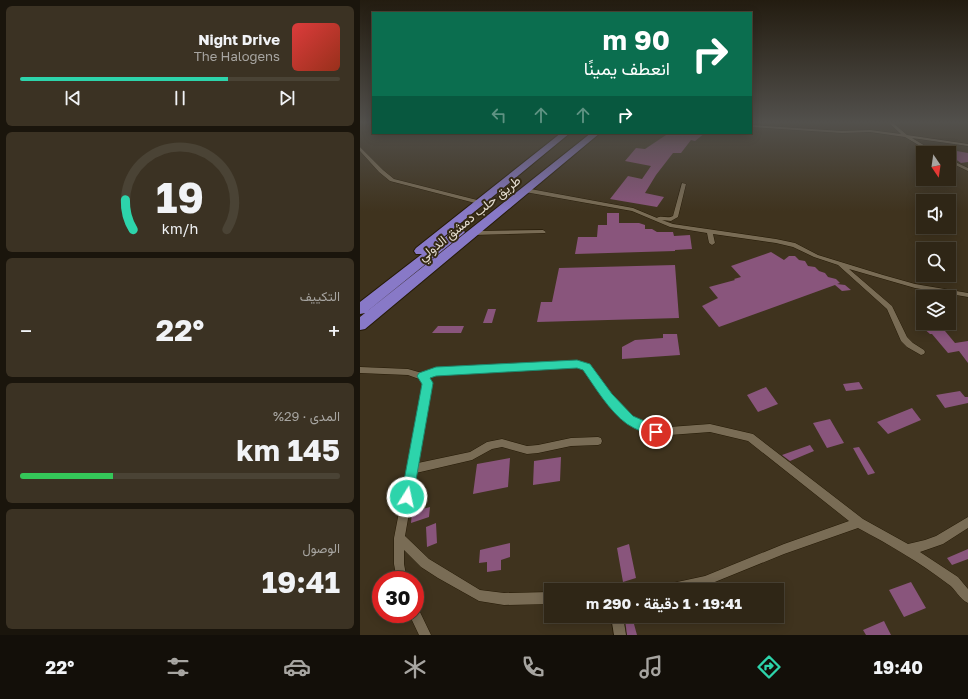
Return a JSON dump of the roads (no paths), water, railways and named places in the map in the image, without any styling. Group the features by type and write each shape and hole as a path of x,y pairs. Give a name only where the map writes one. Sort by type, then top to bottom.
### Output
{"highway":[{"path":"360,301 479,202 541,153"},
{"name":"طريق حلب دمشق الدولي","path":"360,310 560,153"},
{"name":"طريق حلب دمشق الدولي","path":"360,325 572,153"}],"street":[{"path":"364,153 381,172 392,180 479,202"},
{"path":"956,164 968,170"},
{"path":"652,218 666,219 675,217 684,184"},
{"path":"525,190 633,210 672,226 795,245 816,256 841,265 915,286 968,295"},
{"path":"473,233 543,232"},
{"path":"709,232 712,243"},
{"path":"841,265 890,308 904,339 910,345 922,352"},
{"path":"422,376 436,371 577,364 586,367 609,398 630,419 643,427 656,432 710,428 750,437 859,523 907,549 954,581 968,597"},
{"path":"360,370 408,372 422,376 428,383 399,538 400,571"},
{"path":"412,469 472,456 490,445 502,443 527,450 571,442 598,441"},
{"path":"907,549 926,546 944,539 968,522"},
{"path":"697,583 784,549 859,523"},
{"path":"399,538 425,563 479,595 504,599 544,598"},
{"path":"419,623 425,635"},
{"path":"618,623 620,635"}]}
